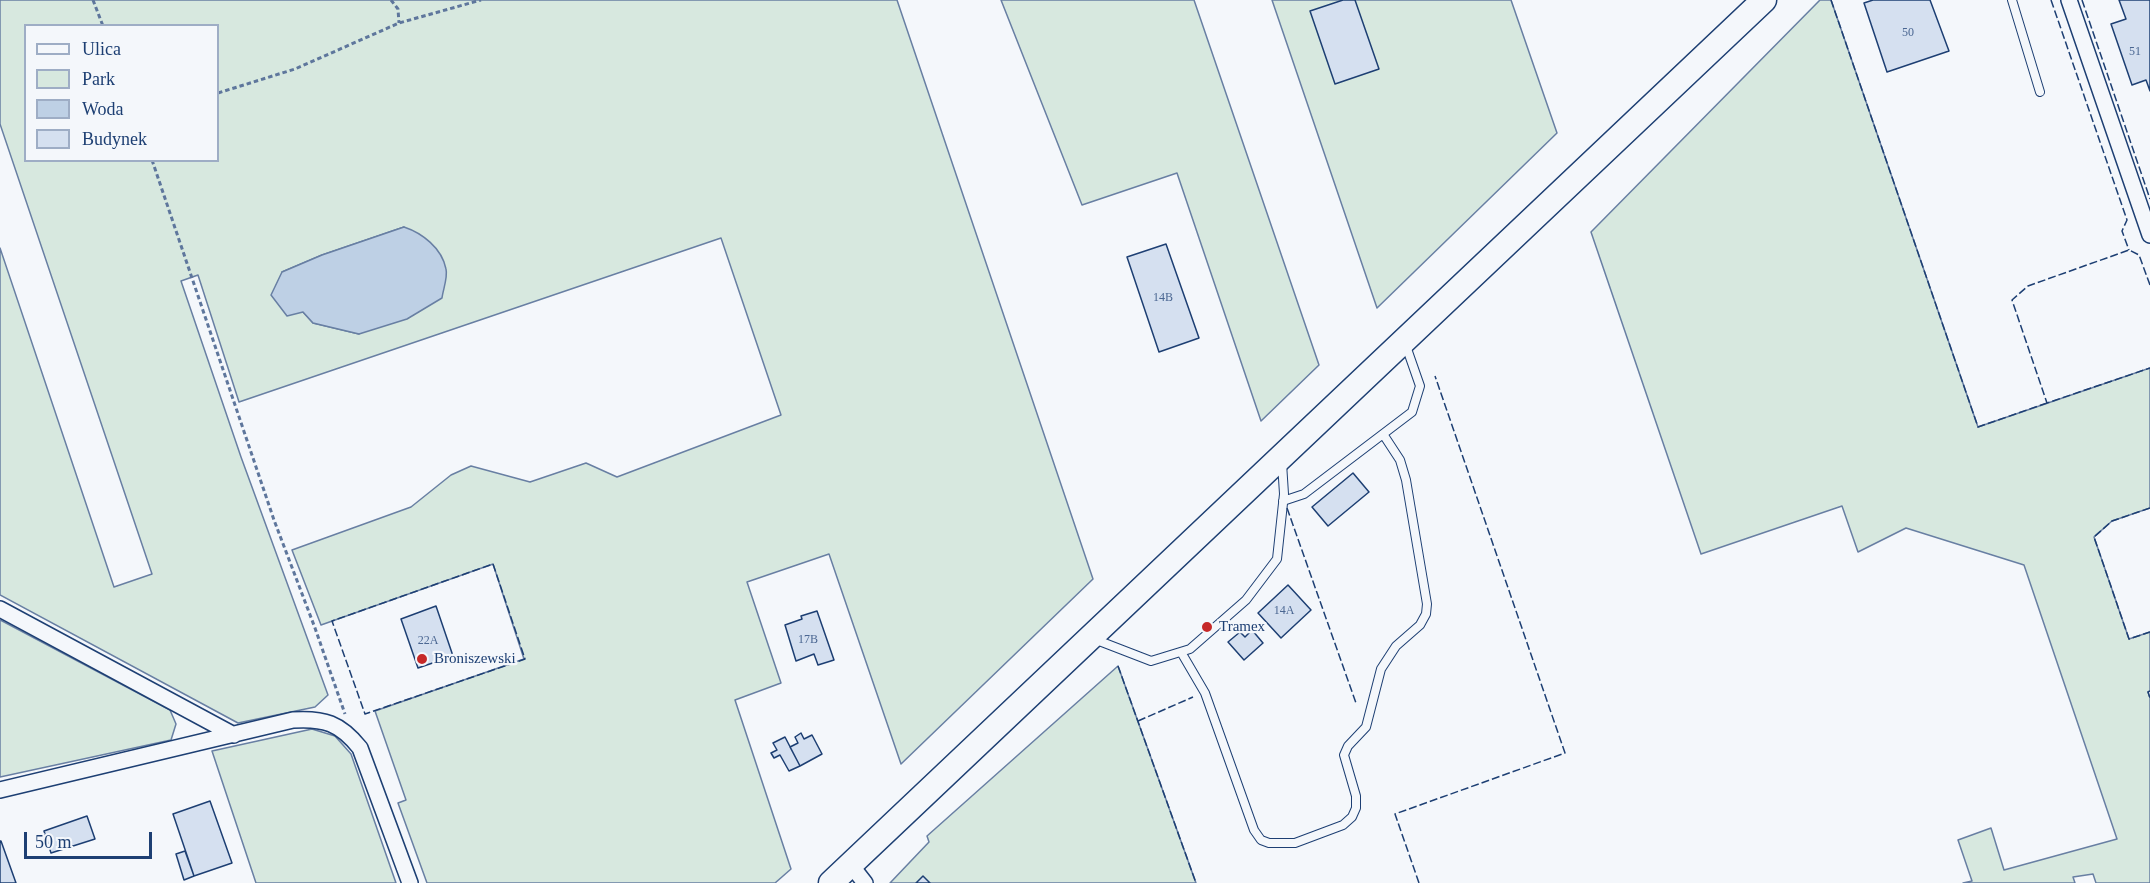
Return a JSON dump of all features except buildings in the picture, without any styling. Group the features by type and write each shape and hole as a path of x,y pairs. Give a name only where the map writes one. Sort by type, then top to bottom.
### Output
{"main road":[{"path":"831,883 858,874 1090,638 1764,0"}],"street":[{"path":"2069,0 2150,235"},
{"path":"0,609 234,735"},
{"path":"0,790 293,720 309,719 334,724 353,739 366,760 410,883"}],"lane":[{"path":"2012,0 2040,92"},
{"path":"1283,501 1304,494 1412,412 1420,386 1404,341"},
{"path":"1181,652 1205,693 1254,830 1261,840 1269,843 1295,843 1343,825 1352,817 1356,808 1356,796 1344,755 1348,746 1366,727 1381,669 1396,646 1420,625 1426,614 1427,604 1406,480 1400,460 1383,434"},
{"path":"1090,638 1151,661 1190,649 1246,600 1277,559 1283,501 1282,456"}],"path":[{"path":"93,0 102,24"},
{"path":"392,0 398,9 399,23"},
{"path":"219,93 296,69 399,23 482,0"},
{"path":"153,162 274,520 315,628 353,739"}],"green space":[{"path":"0,0 897,0 1093,579 901,764 829,554 747,582 781,683 735,700 791,869 775,883 427,883 398,803 406,800 375,711 524,659 493,564 321,625 292,550 411,507 451,475 471,466 530,482 586,463 617,477 781,415 721,238 239,402 198,275 181,281 241,457 328,695 315,707 238,723 0,595 0,248 114,587 152,574 0,124","holes":["404,227 359,334 313,323 303,312 282,272 322,255"]},
{"path":"1001,0 1194,0 1319,365 1261,421 1177,173 1082,205"},
{"path":"1272,0 1511,0 1557,133 1377,308"},
{"path":"1820,0 1831,0 1978,427 2150,368 2150,508 2112,521 2094,537 2129,639 2150,632 2150,691 2148,692 2150,698 2150,883 2096,883 2093,874 2073,877 2075,883 1963,883 1972,881 1958,840 1991,828 2004,870 2117,839 2024,565 1906,528 1858,552 1842,506 1701,554 1591,232"},
{"path":"0,620 170,710 176,724 171,740 0,777"},
{"path":"1118,666 1196,883 890,883 929,842 927,836"},
{"path":"312,729 335,736 351,754 396,883 256,883 212,751"}],"water":[{"path":"404,227 418,233 436,248 444,261 446,272 442,298 407,319 359,334 313,323 303,312 287,316 271,295 282,272 322,255"}],"fence":[{"path":"1831,0 1978,427 2047,403"},
{"path":"2051,0 2127,220 2122,231 2129,250"},
{"path":"2082,0 2150,199"},
{"path":"2150,285 2139,255 2129,250 2028,286 2012,300 2047,403 2150,368"},
{"path":"1419,883 1395,814 1565,753 1435,376"},
{"path":"1287,508 1356,703"},
{"path":"2150,508 2112,521 2094,537 2129,639 2150,632"},
{"path":"493,564 525,659 365,714 332,621 493,564"},
{"path":"1118,666 1196,883"},
{"path":"2150,691 2148,692 2150,698"},
{"path":"1138,721 1193,697"}],"place":[{"name":"Tramex","path":"1207,627"},
{"name":"Broniszewski","path":"422,659"}]}
